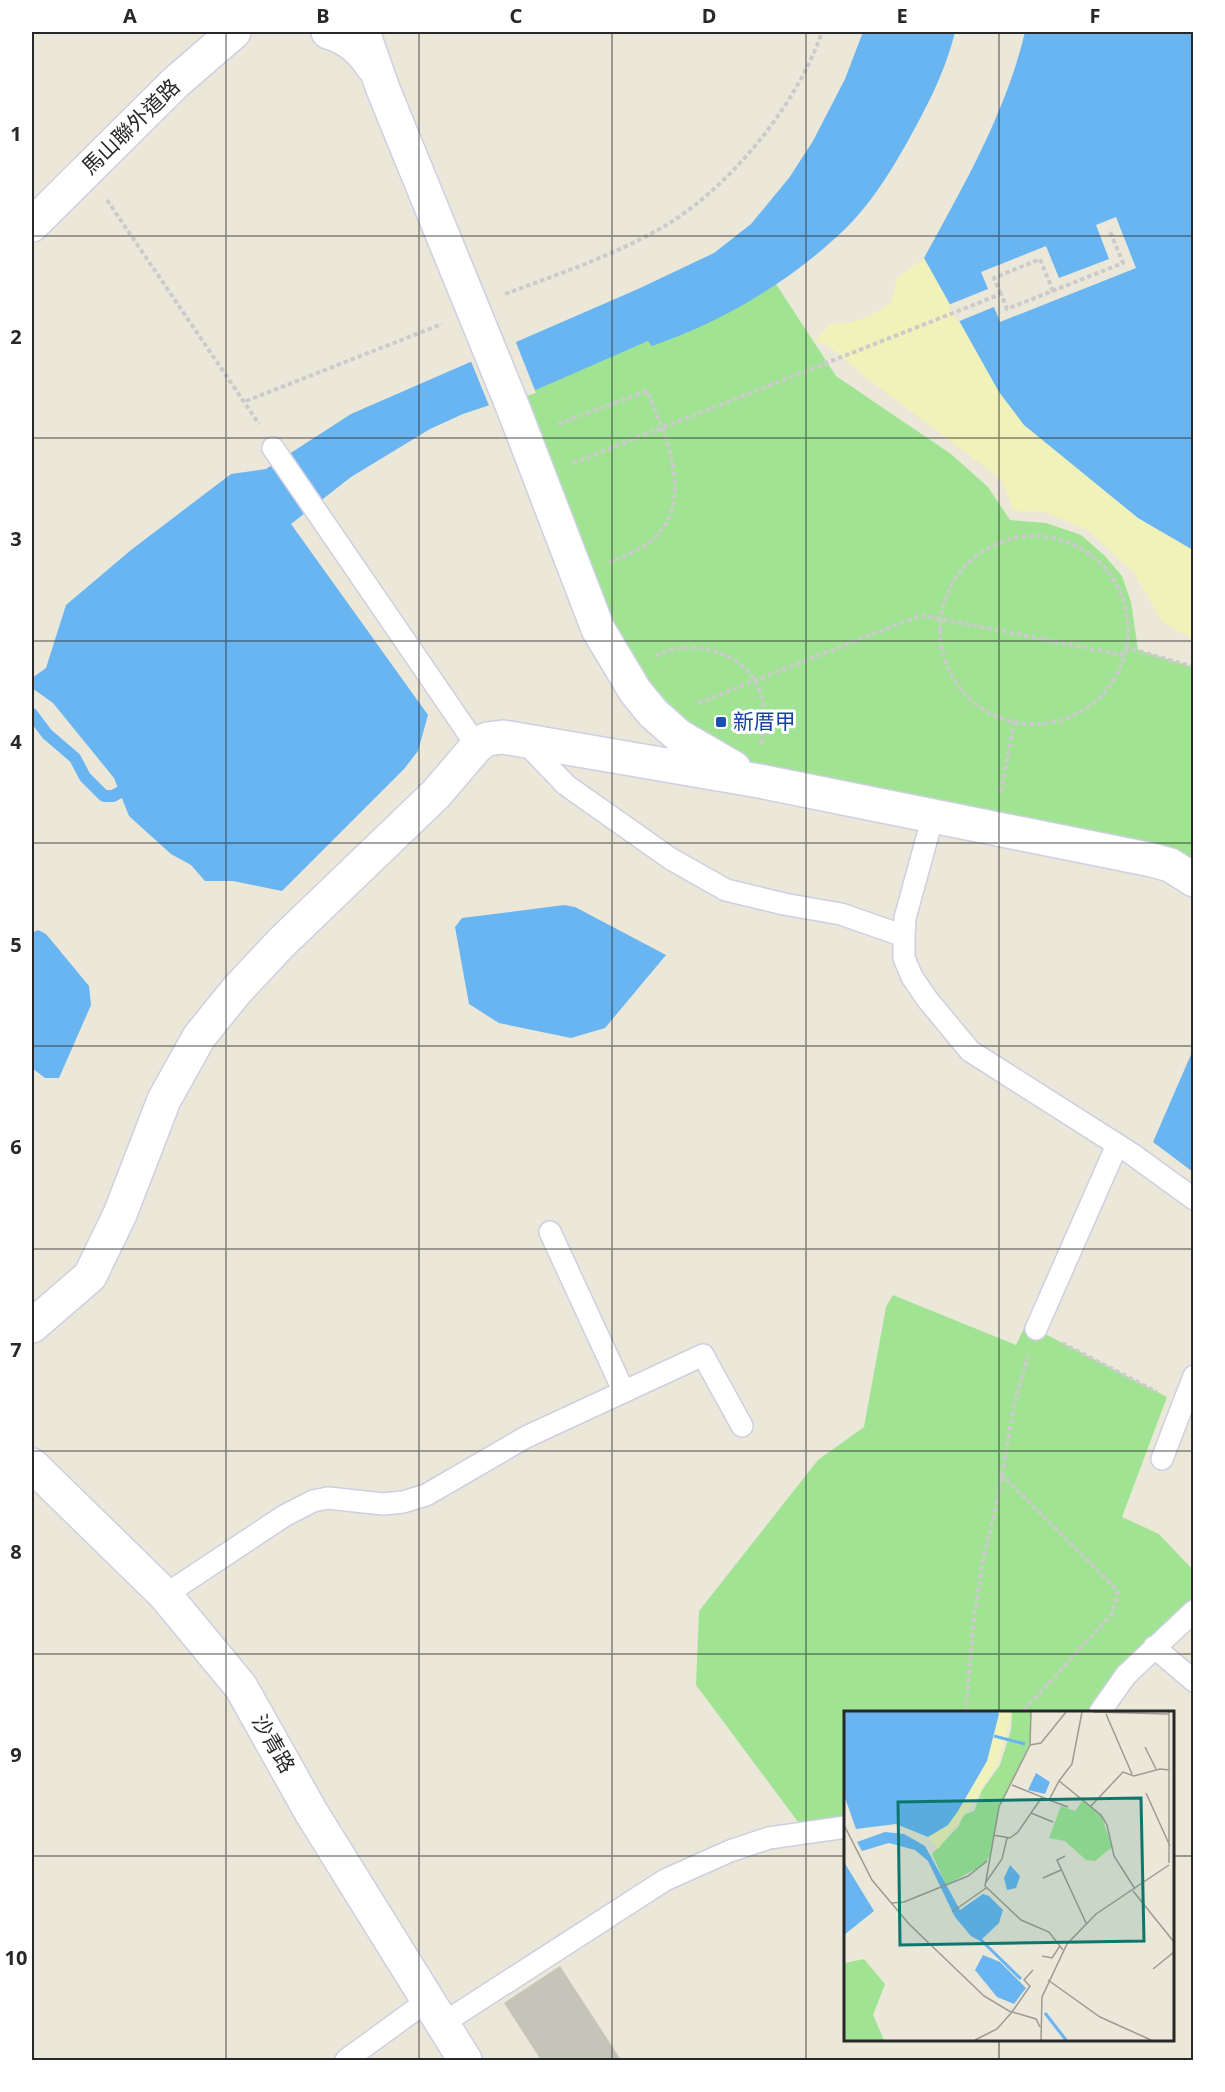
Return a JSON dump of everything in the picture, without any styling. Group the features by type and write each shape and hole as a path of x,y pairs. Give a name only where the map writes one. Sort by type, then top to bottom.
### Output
{"street":[{"path":"227,37 257,32"},
{"path":"328,32 339,35 358,47 371,64 383,89"},
{"path":"363,32 383,89 512,405 594,619 614,659 634,691 679,736 760,767 933,816 1152,860 1170,865 1194,880"},
{"name":"馬山聯外道路","path":"32,225 177,82 227,37"},
{"path":"32,1326 90,1276 116,1225 164,1100 199,1037 258,966 436,794 477,746 494,737 760,767"},
{"name":"沙青路","path":"32,1465 165,1595 241,1687 311,1812 465,2061"}],"lane":[{"path":"273,448 318,518 477,746"},
{"path":"524,741 566,785 670,859 726,890 784,904 842,914 904,936"},
{"path":"933,816 905,918 904,958 912,977 949,1030 970,1051 1117,1145 1194,1200"},
{"path":"1036,1329 1117,1145"},
{"path":"550,1232 624,1392"},
{"path":"165,1595 284,1516 313,1501 328,1498 383,1504 403,1502 426,1495 526,1437 703,1355 742,1426"},
{"path":"1162,1459 1194,1376"},
{"path":"1101,1711 1126,1675 1194,1611"},
{"path":"1154,1647 1194,1681"},
{"path":"346,2061 665,1880 730,1851 770,1838 844,1827"}],"path":[{"path":"501,295 608,254 657,231 693,207 729,174 768,128 794,92 812,59 822,32"},
{"path":"87,171 246,401 273,448"},
{"path":"1053,291 1041,259 994,278 1007,309 1053,291 1123,263 1109,229"},
{"path":"569,464 1001,294"},
{"path":"246,401 474,312"},
{"path":"554,426 647,391 662,428 673,456 676,478 668,517 659,532 646,544 608,563"},
{"path":"1032,536 1063,540 1090,554 1112,577 1125,606 1128,637 1125,648 1120,667 1104,694 1080,713 1051,724 1014,722 990,715 965,696 948,670 940,640 942,609 953,580 974,556 1001,541 1032,536"},
{"path":"695,704 921,615 1123,656"},
{"path":"652,658 676,649 698,647 714,650 732,658 754,681 763,700 760,767"},
{"path":"1125,648 1194,667"},
{"path":"999,802 1014,722"},
{"path":"966,1711 975,1615 1000,1474 1015,1401 1036,1329 1167,1397"},
{"path":"1000,1474 1118,1591 1112,1614 1024,1711"}],"green space":[{"path":"776,284 836,376 951,454 988,487 1010,520 1046,523 1081,535 1105,556 1122,576 1131,602 1138,650 1193,667 1193,880 759,781 653,713 509,399 648,341 739,307"},
{"path":"893,1295 1016,1345 1026,1324 1167,1397 1122,1517 1159,1534 1193,1570 1193,1611 1101,1711 844,1711 844,1827 807,1834 696,1685 699,1611 818,1460 864,1427 886,1307"}],"sand":[{"path":"924,258 999,392 1138,518 1193,550 1193,639 1162,622 1135,574 1088,530 1045,512 1014,511 1001,479 863,375 828,345 814,342 831,323 848,323 863,319 891,303 897,278"}],"water":[{"path":"863,32 955,32 948,57 933,93 892,168 856,218 824,248 779,283 705,325 652,346 648,341 538,389 463,414 430,429 351,477 291,524 428,715 418,751 404,769 282,891 233,881 205,881 191,865 171,854 129,816 114,778 53,703 32,688 32,678 46,668 66,605 131,550 231,474 266,469 351,414 638,289 714,253 751,224 789,178 813,141 845,79"},
{"path":"1025,32 1193,32 1193,550 1138,518 1024,425 999,392 924,258 969,176 995,119 1017,62"},
{"path":"564,905 575,907 666,955 605,1028 571,1038 499,1023 469,1004 455,927 462,918"},
{"path":"38,930 46,934 89,986 91,1005 59,1078 45,1078 32,1068 32,933"},
{"path":"1193,1050 1193,1172 1153,1142"}],"pier":[{"path":"1116,217 1136,268 1000,322 994,307 957,322 948,305 988,289 981,272 1046,246 1059,278 1109,259 1096,225"},
{"path":"515,340 536,393 490,408 470,359"}],"building":[{"path":"560,1966 621,2060 541,2060 504,2003"}],"waterway":[{"path":"32,714 47,734 75,758 85,777 104,796 113,796 133,785"}],"place":[{"name":"新厝甲","path":"721,722"}]}
